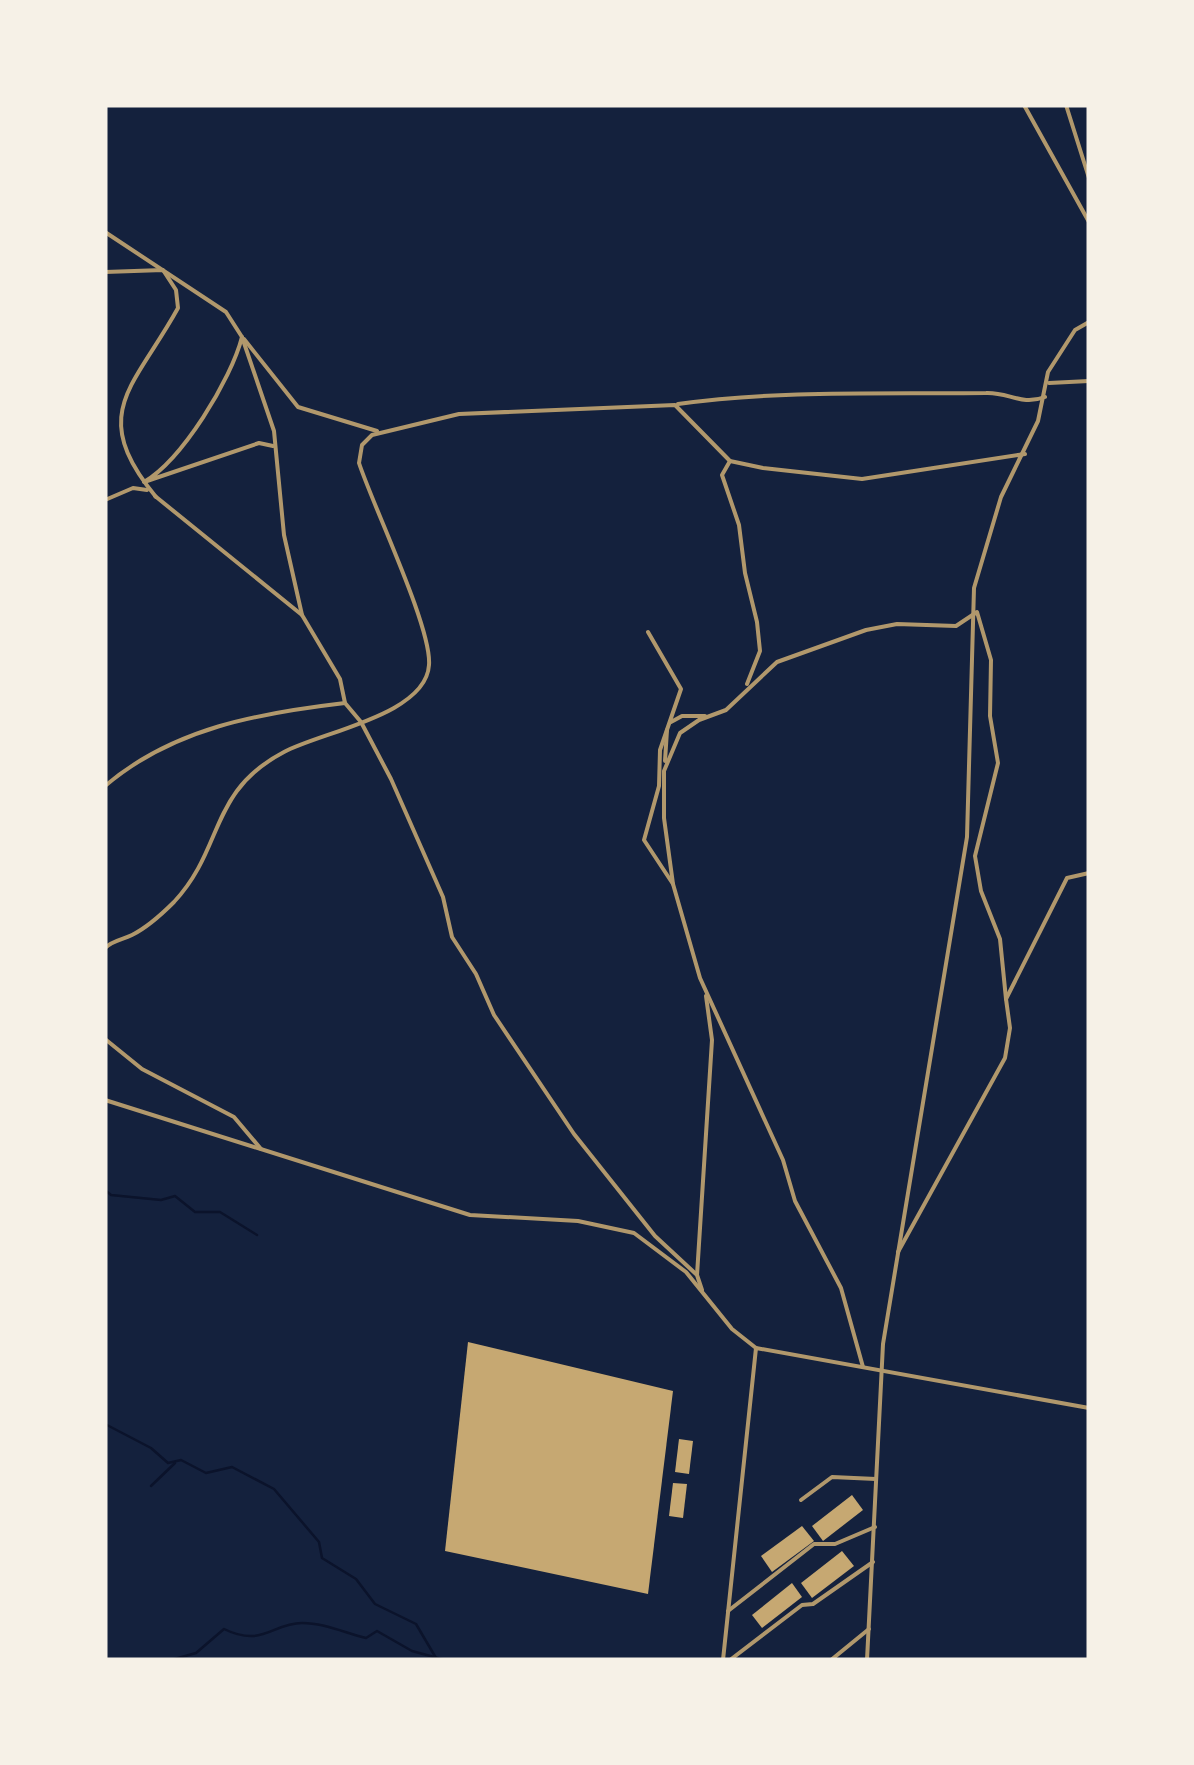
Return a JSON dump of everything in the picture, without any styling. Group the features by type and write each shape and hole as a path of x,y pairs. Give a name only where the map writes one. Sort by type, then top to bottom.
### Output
{"street":[{"path":"1024,105 1089,222"},
{"path":"1066,105 1089,178"},
{"path":"105,232 226,312 298,407 326,419 382,431"},
{"path":"105,272 163,270"},
{"path":"163,270 176,290 178,308 119,413 119,434 128,463 156,497 302,615"},
{"path":"896,1256 1005,1058 1010,1028 1000,940 981,891 975,856 998,763 990,716 991,660 974,588 1001,497 1025,454 1045,397 1048,372 1075,330 1089,322"},
{"path":"242,337 274,431 284,536 302,615 340,680 345,703 362,722 443,897 452,936 476,974 494,1015 591,1156 620,1186 656,1236 697,1276"},
{"path":"144,482 163,470 196,424 237,358 242,337"},
{"path":"1049,383 1089,382"},
{"path":"107,944 134,934 171,904 195,876 207,856 220,813 252,774 282,753 402,703 423,684 430,664 394,553 359,463 362,445 382,431 459,414 675,405 752,394 919,396 992,392 1028,403 1045,397"},
{"path":"675,405 730,460 862,480 1025,454"},
{"path":"144,482 260,443 275,447"},
{"path":"730,460 722,475 739,524 760,651 745,688"},
{"path":"105,500 134,488 156,497"},
{"path":"664,771 680,733 726,710 777,662 866,630 897,624 956,626 977,612"},
{"path":"867,1660 880,1369 967,837 970,662 977,612"},
{"path":"648,632 681,689 660,750 659,786 644,840 673,884"},
{"path":"105,786 132,763 174,740 266,715 345,703"},
{"path":"668,725 682,716 710,716"},
{"path":"668,725 664,818 673,884 705,992 712,1040 697,1276 702,1290"},
{"path":"1006,1000 1067,878 1089,873"},
{"path":"705,992 783,1160 794,1201 841,1288 864,1367"},
{"path":"105,1039 142,1069 234,1117 262,1150"},
{"path":"105,1100 470,1215 578,1221 634,1233 662,1250 702,1290 732,1329 756,1348 1089,1408"},
{"path":"726,1660 756,1348"},
{"path":"801,1500 832,1477 876,1479"},
{"path":"728,1611 814,1544 835,1544 875,1527"},
{"path":"726,1660 802,1604 813,1604 873,1562"},
{"path":"831,1660 869,1630"}],"building":[{"path":"468,1342 673,1391 648,1594 445,1551"},
{"path":"679,1439 693,1441 689,1474 675,1472"},
{"path":"673,1483 687,1484 683,1518 669,1516"},
{"path":"852,1495 863,1510 823,1541 812,1526"},
{"path":"802,1526 814,1541 772,1572 761,1556"},
{"path":"842,1551 854,1566 812,1598 801,1583"},
{"path":"792,1583 802,1597 762,1628 752,1615"}],"waterway":[{"path":"105,1190 111,1195 161,1200 175,1196 195,1212 220,1212 257,1235"},
{"path":"105,1424 151,1448 168,1463 181,1460 206,1473 232,1467 274,1489 319,1542 322,1558 356,1579 375,1604 416,1624 436,1658"},
{"path":"151,1486 175,1463"},
{"path":"171,1660 196,1653 224,1629 248,1636 302,1623 366,1638 377,1631 412,1651 445,1660"}]}
